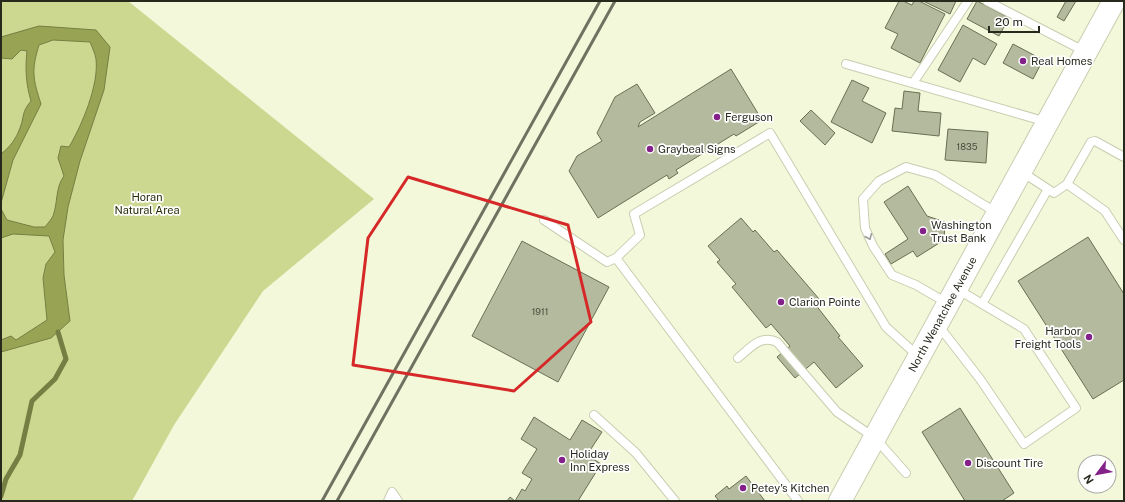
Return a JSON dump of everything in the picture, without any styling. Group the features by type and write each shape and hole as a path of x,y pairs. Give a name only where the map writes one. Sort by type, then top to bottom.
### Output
{"main road":[{"name":"North Wenatchee Avenue","path":"840,501 920,358 1114,1"}],"lane":[{"path":"912,83 968,1"},
{"path":"987,1 1086,52"},
{"path":"846,64 1048,122"},
{"path":"544,220 607,262 616,258 640,235 634,214 770,133 886,327 920,358"},
{"path":"1021,172 1054,193 1066,184 1091,142 1095,141 1124,157"},
{"path":"938,324 980,379 1024,444 1076,408 1024,329 982,304 916,285 892,275 873,246 865,228 863,199 879,181 906,167 935,174 998,214"},
{"path":"1066,184 1105,211 1124,240"},
{"path":"982,304 1048,189"},
{"path":"616,258 798,501"},
{"path":"738,358 760,340 771,339 777,342 837,412 875,438 906,473"},
{"path":"594,415 636,453 675,501"},
{"path":"388,501 392,492 398,501"}],"highlighted area":[{"path":"408,177 568,225 591,322 514,391 353,365 368,238"}],"green space":[{"name":"Horan Natural Area","path":"1,1 128,1 374,199 263,291 174,425 132,501 1,501"}],"shaded area":[{"path":"39,26 96,30 110,47 104,90 80,161 68,207 63,240 64,275 70,321 51,338 1,352 1,340 11,336 16,340 47,320 43,278 46,264 55,252 49,236 13,234 1,238 1,209 7,220 34,227 45,227 51,219 55,211 59,185 64,176 58,158 61,146 69,147 79,128 95,81 96,57 90,42 53,40 39,45 34,75 41,104 13,160 1,203 1,154 10,146 17,136 24,111 31,101 26,76 27,51 21,50 12,59 1,58 1,37"}],"building":[{"path":"899,1 912,5 914,1 919,1 945,14 920,63 891,48 898,34 885,28"},
{"path":"923,1 956,1 950,14"},
{"path":"977,1 1009,18 999,36 967,19"},
{"path":"1066,1 1076,1 1064,21 1057,17"},
{"path":"963,25 997,44 985,65 973,58 960,82 938,70"},
{"name":"Real Homes","path":"1013,44 1043,60 1033,79 1003,63"},
{"name":"Graybeal Signs","path":"731,69 762,120 736,136 734,134 676,170 678,173 669,179 667,175 598,218 569,171 577,156 602,141 597,133 615,97 637,84 655,113 640,122 638,127"},
{"path":"852,80 869,88 862,101 886,113 872,143 831,122"},
{"path":"904,91 920,93 918,111 941,113 939,136 892,131 895,108 902,109"},
{"path":"811,110 835,133 825,145 800,121"},
{"path":"948,129 988,132 986,163 945,160"},
{"name":"Washington Trust Bank","path":"908,186 927,216 945,222 944,240 917,257 913,251 891,264 885,254 908,239 884,202"},
{"name":"Clarion Pointe","path":"741,218 753,232 755,230 774,252 777,250 820,300 815,304 840,336 838,337 863,366 836,388 814,362 795,378 777,357 790,346 771,324 766,328 732,287 736,284 717,262 720,260 708,246"},
{"name":"Harbor Freight Tools","path":"1088,237 1124,294 1124,380 1093,399 1018,281"},
{"path":"522,241 609,287 558,382 472,336"},
{"name":"Discount Tire","path":"960,408 1014,493 1002,501 965,501 922,432"},
{"name":"Holiday Inn Express","path":"534,417 570,440 582,420 602,432 587,455 601,464 578,501 515,501 522,489 525,491 532,479 522,473 537,449 521,439"},
{"name":"Petey's Kitchen","path":"746,476 765,501 719,501 715,496 727,486 729,489"},
{"path":"510,497 515,501 507,501"}],"waterway":[{"path":"1,496 6,479 20,455 32,401 55,379 66,359 58,332"}],"railway":[{"path":"322,501 600,1"},
{"path":"337,501 615,1"}],"place":[{"name":"Real Homes","path":"1023,61"},
{"name":"Ferguson","path":"717,117"},
{"name":"Graybeal Signs","path":"650,149"},
{"name":"Washington Trust Bank","path":"923,231"},
{"name":"Clarion Pointe","path":"781,302"},
{"name":"Harbor Freight Tools","path":"1089,337"},
{"name":"Holiday Inn Express","path":"562,460"},
{"name":"Discount Tire","path":"968,463"},
{"name":"Petey's Kitchen","path":"743,488"}]}
